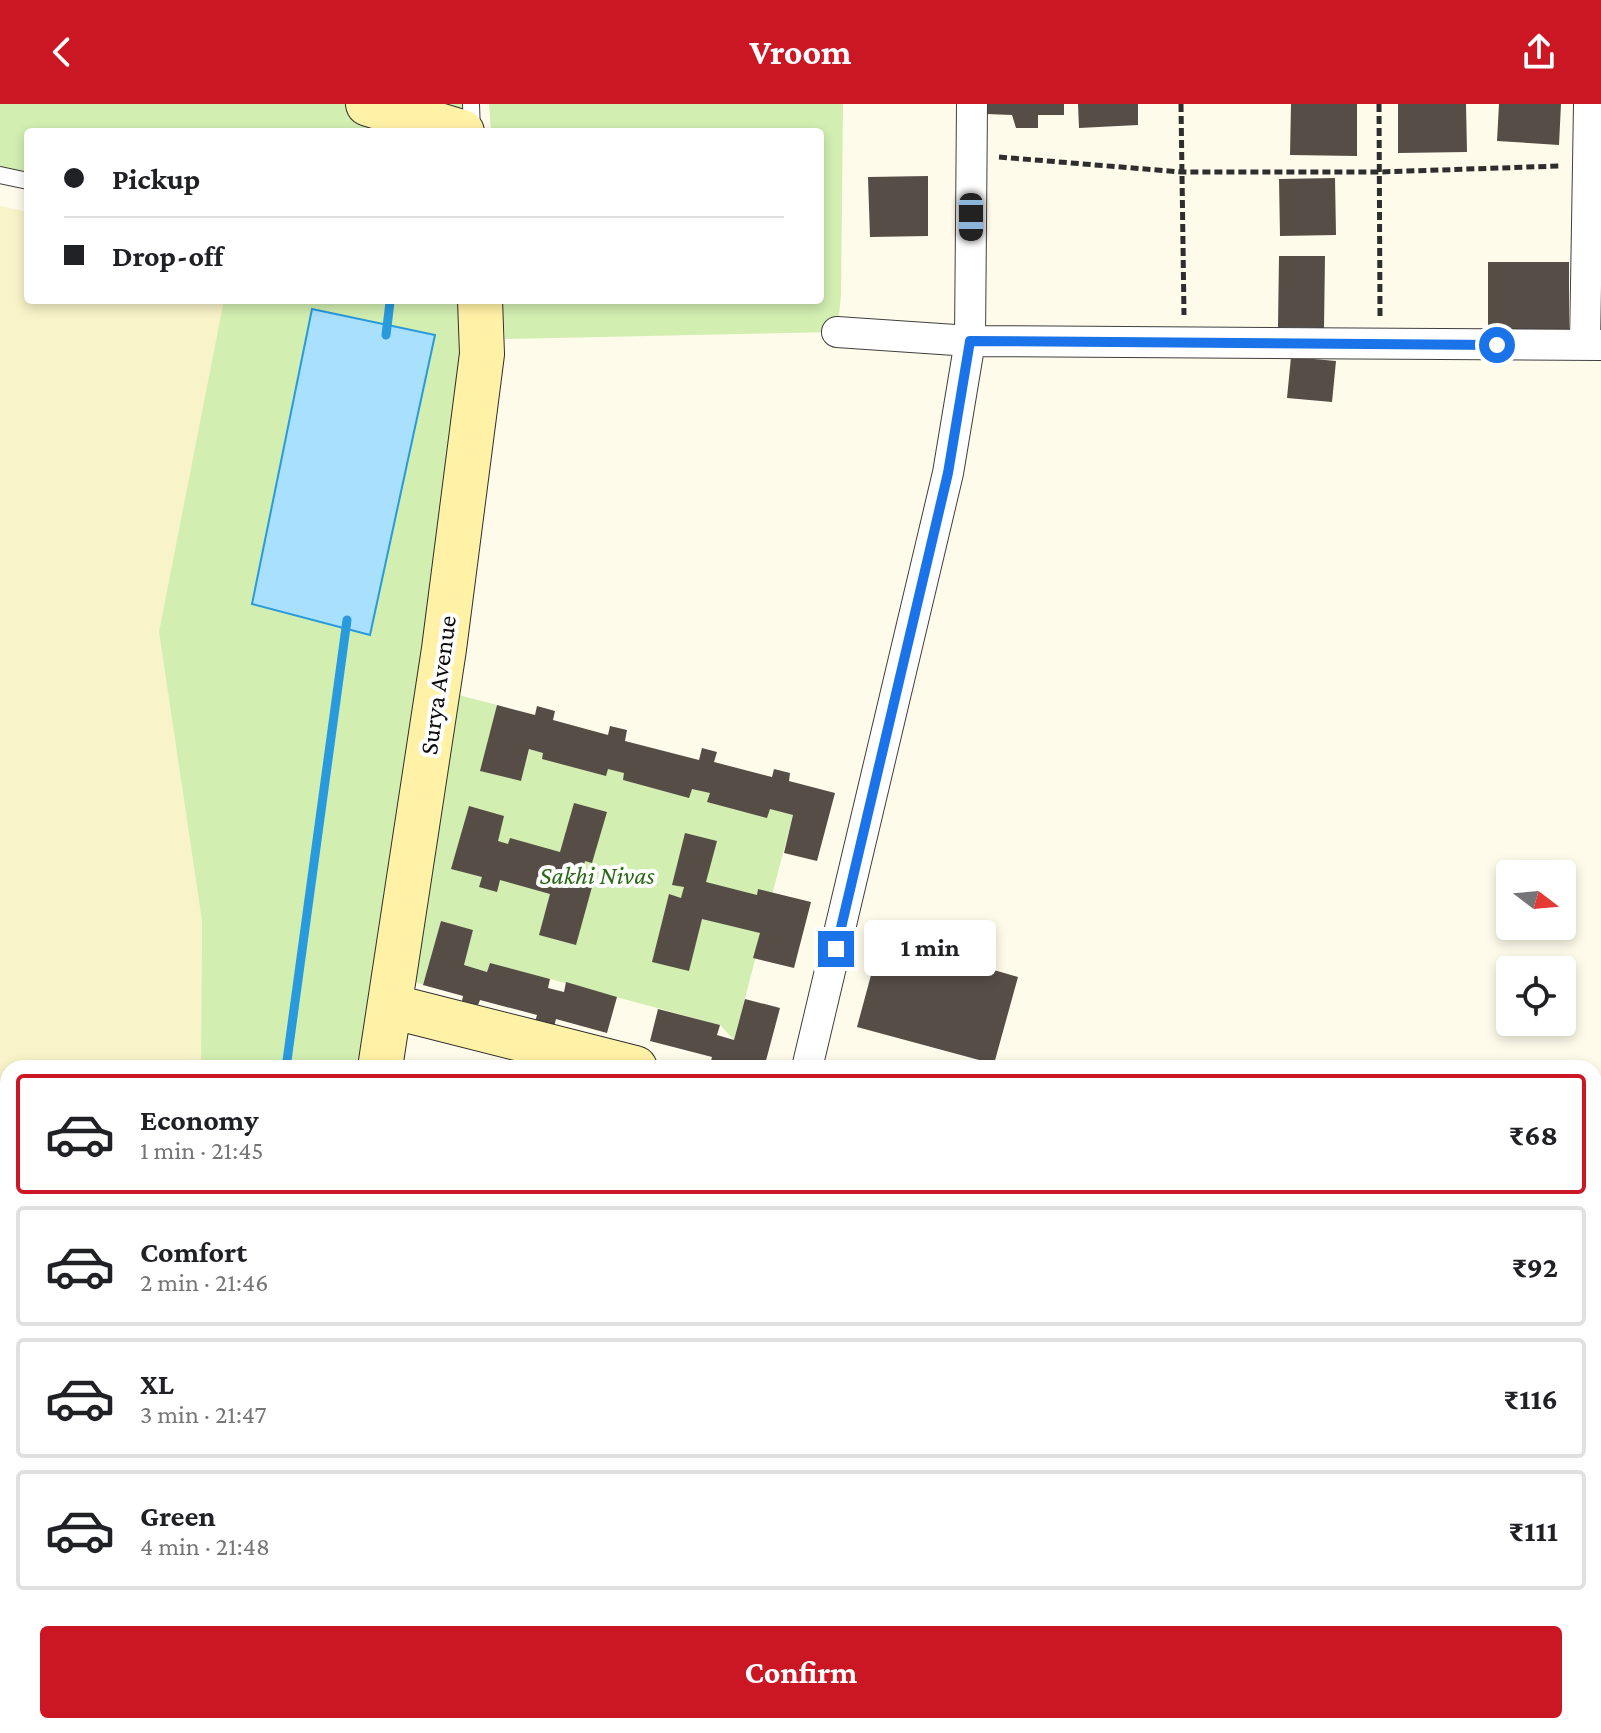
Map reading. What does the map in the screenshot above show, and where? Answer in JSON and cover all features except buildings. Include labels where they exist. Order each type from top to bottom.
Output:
[{"type":"street","points":[[368,104],[449,128]]},
{"type":"street","points":[[809,1060],[945,489],[970,341],[972,104]]},
{"type":"street","points":[[837,332],[970,341],[1593,345],[1589,104]]},
{"type":"street","name":"Surya Avenue","points":[[381,1060],[462,509],[482,354],[480,304]]},
{"type":"street","points":[[390,1006],[603,1060]]},
{"type":"lane","points":[[471,104],[472,128]]},
{"type":"lane","points":[[0,175],[24,180]]},
{"type":"path","points":[[1181,104],[1184,344]]},
{"type":"path","points":[[1379,104],[1380,345]]},
{"type":"path","points":[[971,155],[1181,172],[1379,172],[1588,166]]},
{"type":"shaded area","points":[[0,206],[24,211],[24,304],[226,304],[159,632],[202,921],[201,1060],[0,1060]]},
{"type":"green space","points":[[0,104],[473,104],[474,128],[24,128],[24,180],[0,174]]},
{"type":"green space","points":[[489,104],[843,104],[841,296],[837,332],[505,339],[502,304],[824,304],[824,128],[491,128]]},
{"type":"green space","points":[[223,304],[479,304],[381,1060],[201,1060],[202,921],[159,632]]},
{"type":"green space","name":"Sakhi Nivas","points":[[451,693],[497,705],[481,771],[521,781],[532,740],[793,815],[734,1040],[720,1025],[490,963],[487,972],[464,965],[473,930],[441,921],[423,985],[406,978]]},
{"type":"water","points":[[312,309],[435,335],[370,635],[252,604]]},
{"type":"waterway","points":[[386,335],[390,304]]},
{"type":"waterway","points":[[287,1060],[347,620]]},
{"type":"route","points":[[836,949],[948,473],[970,341],[1497,345]]}]
